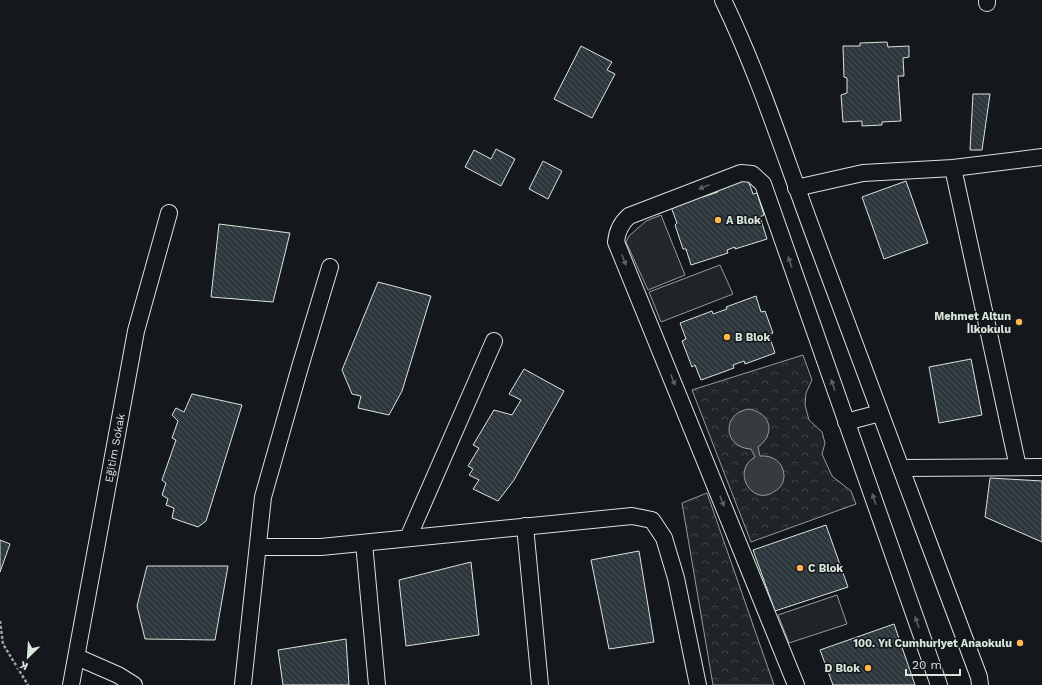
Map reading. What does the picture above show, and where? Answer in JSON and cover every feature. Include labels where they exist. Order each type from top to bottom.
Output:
[{"type":"street","points":[[723,0],[766,98],[796,188],[979,677],[980,685]]},
{"type":"street","points":[[796,188],[863,173],[953,168],[1042,157]]},
{"type":"street","points":[[953,168],[1018,467]]},
{"type":"street","points":[[796,685],[616,242],[616,234],[623,221],[629,216],[741,173],[752,174],[763,184],[939,685]]},
{"type":"street","name":"Eğitim Sokak","points":[[71,685],[136,331],[169,213]]},
{"type":"street","points":[[243,684],[263,497],[330,267]]},
{"type":"street","points":[[408,538],[494,341]]},
{"type":"street","points":[[848,426],[881,418]]},
{"type":"street","points":[[901,468],[1042,467]]},
{"type":"street","points":[[258,547],[321,547],[632,516],[652,520],[664,538],[676,578],[698,685]]},
{"type":"street","points":[[525,526],[540,685]]},
{"type":"street","points":[[364,542],[377,685]]},
{"type":"street","points":[[77,656],[118,675],[134,685]]},
{"type":"path","points":[[0,621],[3,644],[28,685]]},
{"type":"green space","points":[[720,265],[733,294],[661,322],[649,292]]},
{"type":"green space","points":[[803,355],[812,380],[806,393],[805,405],[809,420],[822,432],[825,443],[822,454],[832,476],[851,491],[856,504],[751,542],[692,390]]},
{"type":"green space","points":[[707,493],[774,685],[713,685],[682,503]]},
{"type":"green space","points":[[837,595],[847,624],[789,643],[778,615]]},
{"type":"shaded area","points":[[661,215],[685,275],[648,290],[626,242],[629,236],[646,221]]},
{"type":"shaded area","points":[[749,409],[762,415],[766,419],[768,425],[769,430],[767,436],[764,442],[758,447],[760,456],[773,458],[782,466],[783,470],[783,482],[777,490],[767,495],[759,495],[747,486],[744,471],[748,463],[755,457],[751,449],[742,447],[735,443],[729,430],[730,423],[734,417],[740,412]]},
{"type":"building","points":[[887,42],[888,47],[909,46],[909,57],[903,58],[904,76],[898,76],[901,121],[882,122],[882,125],[862,126],[862,121],[843,122],[841,95],[847,93],[847,78],[844,77],[843,46],[860,46],[860,43]]},
{"type":"building","points":[[581,46],[612,62],[607,70],[615,74],[592,118],[554,99]]},
{"type":"building","points":[[973,94],[990,94],[982,150],[970,150]]},
{"type":"building","points":[[496,149],[515,159],[501,186],[465,167],[474,150],[491,159]]},
{"type":"building","points":[[543,161],[562,171],[548,199],[529,189]]},
{"type":"building","name":"A Blok","points":[[747,177],[753,194],[757,193],[764,215],[760,217],[767,239],[735,249],[735,247],[727,250],[728,253],[691,265],[686,249],[683,249],[675,225],[677,223],[671,207],[701,195],[703,197],[718,192],[716,188]]},
{"type":"building","points":[[906,181],[928,243],[884,259],[862,197]]},
{"type":"building","points":[[219,224],[290,233],[273,302],[211,297]]},
{"type":"building","points":[[378,282],[431,296],[402,391],[389,415],[358,408],[361,396],[352,394],[342,370]]},
{"type":"building","name":"B Blok","points":[[756,296],[761,312],[765,311],[773,333],[769,335],[775,353],[745,364],[744,361],[733,365],[734,368],[701,380],[695,365],[692,367],[682,341],[686,339],[680,323],[712,311],[713,314],[727,309],[726,307]]},
{"type":"building","points":[[971,359],[982,415],[939,423],[929,367]]},
{"type":"building","points":[[524,369],[564,391],[514,480],[498,501],[473,489],[479,480],[469,475],[473,469],[468,466],[479,448],[473,445],[494,410],[512,415],[521,400],[509,394]]},
{"type":"building","points":[[192,394],[242,405],[206,521],[198,527],[172,518],[174,508],[166,505],[168,499],[162,495],[166,483],[162,480],[176,440],[172,438],[178,421],[172,415],[176,408],[184,412]]},
{"type":"building","points":[[990,478],[1042,481],[1042,542],[985,517]]},
{"type":"building","name":"C Blok","points":[[826,525],[848,587],[775,611],[753,550]]},
{"type":"building","points":[[0,540],[10,544],[0,572]]},
{"type":"building","points":[[639,551],[654,642],[609,649],[591,560]]},
{"type":"building","points":[[471,562],[479,635],[406,646],[399,580]]},
{"type":"building","points":[[147,566],[228,566],[215,640],[145,639],[137,606]]},
{"type":"building","name":"D Blok","points":[[894,624],[915,685],[833,685],[820,650]]},
{"type":"building","points":[[346,639],[349,685],[283,685],[278,650]]},
{"type":"place","name":"A Blok","points":[[718,220]]},
{"type":"place","name":"Mehmet Altun İlkokulu","points":[[1019,322]]},
{"type":"place","name":"B Blok","points":[[727,337]]},
{"type":"place","name":"C Blok","points":[[800,568]]},
{"type":"place","name":"100. Yıl Cumhuriyet Anaokulu","points":[[1020,643]]},
{"type":"place","name":"D Blok","points":[[868,668]]}]
